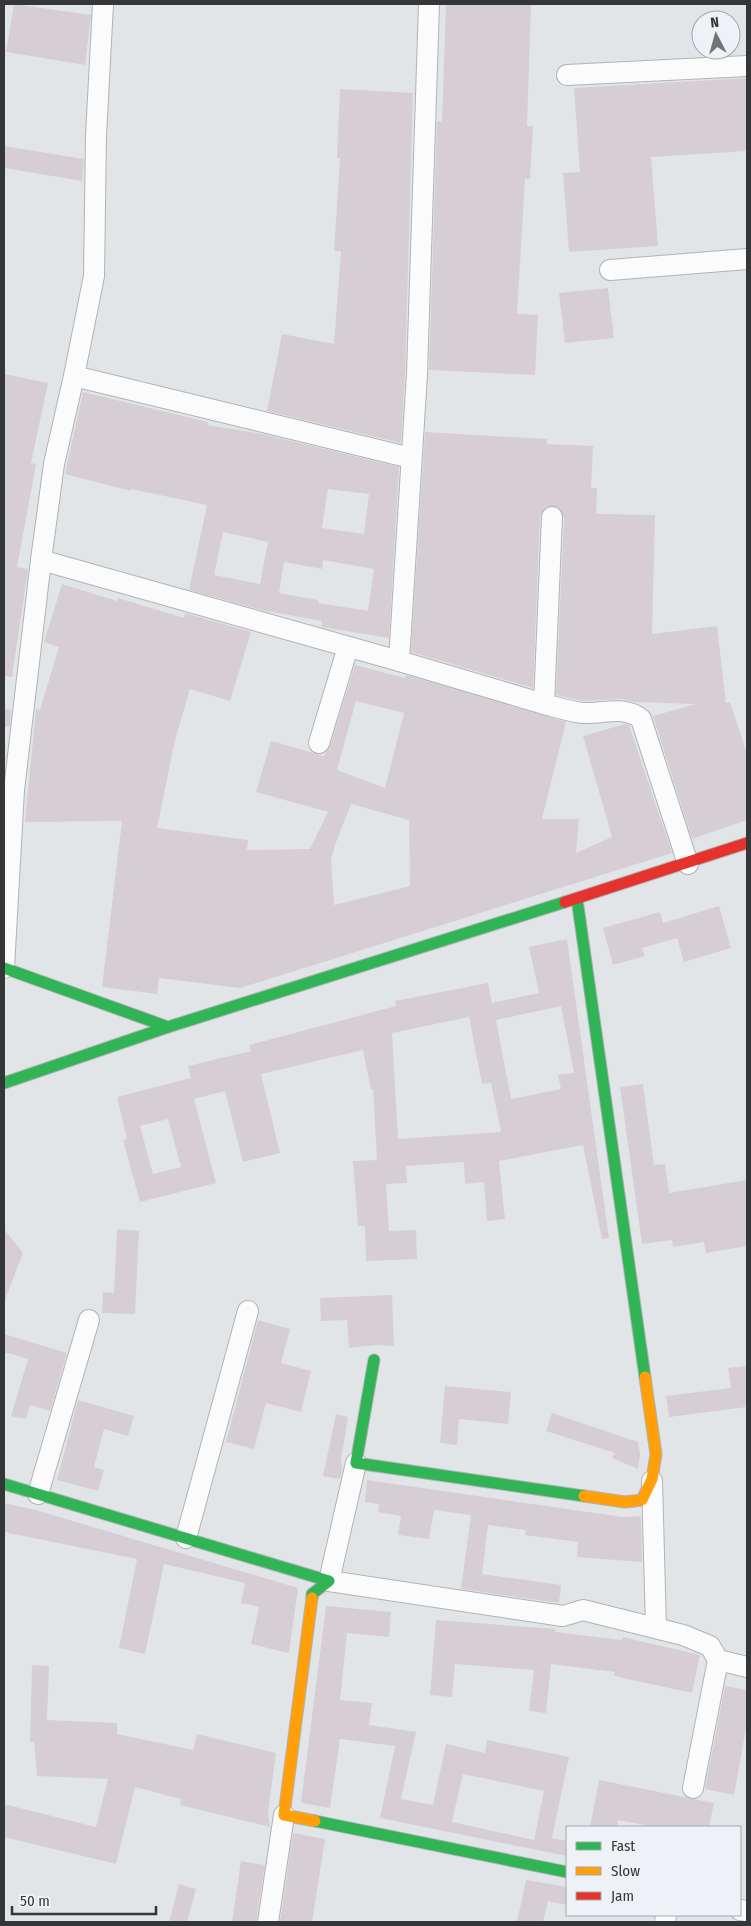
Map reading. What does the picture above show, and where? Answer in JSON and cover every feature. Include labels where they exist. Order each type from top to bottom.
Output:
[{"type":"street","points":[[103,4],[96,136],[94,276],[54,464],[41,560],[14,790],[4,968],[168,1028]]},
{"type":"street","points":[[399,661],[416,374],[429,4]]},
{"type":"street","points":[[567,75],[747,66]]},
{"type":"street","points":[[610,270],[747,259]]},
{"type":"street","points":[[74,376],[411,458]]},
{"type":"street","points":[[544,704],[552,517]]},
{"type":"street","points":[[41,560],[544,704],[582,713],[619,710],[632,712],[641,719],[688,864]]},
{"type":"street","points":[[319,743],[348,647]]},
{"type":"street","points":[[4,1083],[168,1028],[688,864],[747,842]]},
{"type":"street","points":[[577,899],[656,1454],[652,1480],[656,1628]]},
{"type":"street","points":[[186,1538],[248,1311]]},
{"type":"street","points":[[38,1494],[88,1320]]},
{"type":"street","points":[[268,1922],[284,1815],[312,1594],[329,1581],[356,1463],[374,1360]]},
{"type":"street","points":[[356,1463],[625,1502],[642,1500],[652,1480]]},
{"type":"street","points":[[4,1484],[329,1581],[563,1616],[583,1610],[683,1635],[710,1646],[718,1660],[693,1788]]},
{"type":"street","points":[[718,1660],[747,1667]]},
{"type":"street","points":[[284,1815],[566,1872]]},
{"type":"building","points":[[14,4],[91,15],[85,65],[6,52]]},
{"type":"building","points":[[446,4],[531,4],[527,126],[533,126],[530,179],[525,179],[517,314],[538,315],[535,375],[429,370],[437,121],[442,122]]},
{"type":"building","points":[[747,78],[747,151],[651,157],[658,246],[569,252],[563,173],[580,172],[574,88]]},
{"type":"building","points":[[340,89],[413,93],[405,373],[401,443],[267,411],[282,334],[334,344],[341,251],[334,251],[340,158],[337,158]]},
{"type":"building","points":[[4,146],[84,159],[82,181],[4,168]]},
{"type":"building","points":[[608,288],[614,338],[565,343],[559,293]]},
{"type":"building","points":[[4,374],[48,383],[31,463],[36,464],[17,567],[28,569],[12,677],[4,676]]},
{"type":"building","points":[[83,392],[208,422],[207,425],[263,434],[399,467],[389,638],[322,627],[322,621],[261,610],[189,590],[207,505],[131,489],[131,491],[65,474]],"holes":[[[328,489],[369,494],[364,534],[322,528]],[[223,532],[268,542],[260,584],[214,575]],[[323,560],[374,569],[368,611],[318,603],[318,600],[279,593],[284,562],[322,569]]]},
{"type":"building","points":[[425,432],[547,439],[547,444],[593,446],[591,488],[597,488],[596,514],[655,515],[652,634],[717,626],[726,703],[730,702],[747,754],[747,820],[692,839],[653,716],[696,704],[635,702],[621,699],[583,701],[556,695],[564,518],[558,507],[546,507],[540,516],[533,688],[411,652]]},
{"type":"building","points":[[62,584],[117,601],[118,598],[184,618],[185,613],[251,632],[230,701],[190,689],[175,740],[157,828],[248,840],[247,850],[310,849],[328,812],[256,792],[271,741],[324,756],[330,746],[355,665],[405,678],[406,675],[566,722],[542,819],[579,819],[576,853],[612,837],[583,736],[625,724],[629,725],[672,853],[240,988],[159,978],[157,994],[102,987],[122,821],[25,822],[36,709],[40,710],[59,647],[44,642]],"holes":[[[356,701],[404,713],[385,788],[337,770]],[[351,804],[409,820],[410,886],[334,905],[331,859]]]},
{"type":"building","points":[[4,708],[11,710],[10,727],[4,726]]},
{"type":"building","points":[[719,906],[731,948],[684,962],[677,938],[642,948],[645,956],[613,965],[603,928],[660,912],[663,923]]},
{"type":"building","points":[[567,939],[609,1238],[602,1239],[583,1145],[499,1161],[505,1219],[487,1221],[484,1182],[465,1184],[464,1162],[406,1166],[407,1183],[386,1184],[389,1231],[416,1230],[417,1259],[366,1261],[365,1226],[358,1226],[353,1161],[377,1160],[373,1089],[371,1090],[363,1050],[261,1074],[280,1153],[243,1162],[225,1091],[194,1099],[216,1183],[140,1202],[123,1140],[127,1139],[117,1097],[191,1078],[188,1066],[251,1051],[249,1045],[396,1006],[395,1001],[488,983],[492,1003],[539,993],[529,947]],"holes":[[[561,1006],[574,1073],[558,1075],[561,1089],[511,1099],[496,1020]],[[469,1017],[482,1084],[491,1083],[501,1132],[398,1139],[392,1033]],[[168,1119],[181,1167],[153,1174],[140,1126]]]},
{"type":"building","points":[[643,1084],[654,1165],[665,1164],[669,1193],[747,1180],[747,1246],[706,1253],[704,1242],[673,1247],[672,1240],[642,1244],[620,1087]]},
{"type":"building","points":[[4,1229],[23,1253],[5,1300],[4,1299]]},
{"type":"building","points":[[117,1229],[139,1231],[135,1314],[102,1313],[103,1292],[114,1293]]},
{"type":"building","points":[[392,1295],[394,1346],[376,1345],[349,1348],[347,1320],[321,1321],[320,1298]]},
{"type":"building","points":[[258,1320],[290,1329],[281,1363],[311,1371],[301,1412],[266,1403],[254,1449],[226,1442]]},
{"type":"building","points":[[4,1334],[67,1353],[50,1411],[30,1405],[26,1419],[11,1416],[28,1359],[4,1352]]},
{"type":"building","points":[[747,1366],[747,1407],[669,1417],[666,1396],[731,1388],[728,1368]]},
{"type":"building","points":[[445,1386],[511,1392],[508,1424],[459,1419],[457,1445],[440,1443]]},
{"type":"building","points":[[78,1400],[134,1416],[128,1436],[104,1429],[94,1467],[104,1470],[98,1491],[57,1480]]},
{"type":"building","points":[[552,1413],[638,1442],[640,1454],[638,1469],[612,1458],[615,1453],[546,1431]]},
{"type":"building","points":[[336,1414],[348,1417],[340,1479],[323,1476]]},
{"type":"building","points":[[367,1480],[623,1517],[641,1516],[642,1562],[577,1557],[578,1542],[525,1535],[526,1530],[488,1525],[482,1574],[561,1585],[559,1603],[461,1589],[471,1515],[434,1510],[429,1539],[398,1535],[401,1516],[378,1512],[379,1504],[365,1502]]},
{"type":"building","points":[[4,1503],[36,1510],[298,1588],[289,1653],[251,1644],[259,1607],[241,1603],[245,1583],[164,1564],[145,1654],[119,1648],[137,1559],[4,1532]]},
{"type":"building","points":[[326,1606],[391,1612],[389,1637],[347,1633],[340,1700],[372,1703],[369,1725],[416,1732],[401,1799],[433,1805],[446,1744],[485,1753],[487,1740],[569,1757],[552,1838],[566,1841],[566,1856],[380,1818],[395,1746],[340,1739],[330,1808],[301,1803]],"holes":[[[463,1774],[544,1791],[534,1840],[452,1822]]]},
{"type":"building","points":[[436,1620],[555,1629],[555,1632],[622,1640],[623,1637],[700,1655],[692,1693],[614,1676],[615,1672],[551,1664],[546,1713],[529,1711],[534,1670],[455,1664],[452,1697],[430,1695]]},
{"type":"building","points":[[32,1665],[49,1666],[47,1720],[117,1723],[117,1734],[193,1750],[197,1734],[276,1753],[268,1813],[270,1827],[180,1805],[181,1799],[135,1787],[116,1864],[4,1837],[4,1804],[96,1827],[108,1779],[37,1776],[34,1742],[30,1742]]},
{"type":"building","points":[[725,1686],[747,1690],[747,1723],[734,1795],[705,1789]]},
{"type":"building","points":[[599,1780],[714,1803],[709,1826],[651,1826],[618,1820],[617,1826],[590,1826]]},
{"type":"building","points":[[293,1833],[325,1839],[312,1922],[280,1922]]},
{"type":"building","points":[[241,1861],[265,1865],[256,1922],[232,1922]]},
{"type":"building","points":[[526,1880],[566,1887],[566,1905],[548,1901],[543,1922],[517,1922]]},
{"type":"building","points":[[179,1884],[196,1889],[187,1922],[169,1922]]},
{"type":"traffic: fast","points":[[577,899],[645,1377]]},
{"type":"traffic: fast","points":[[4,1083],[168,1027],[565,902]]},
{"type":"traffic: fast","points":[[4,968],[168,1027]]},
{"type":"traffic: fast","points":[[374,1360],[356,1463],[584,1496]]},
{"type":"traffic: fast","points":[[4,1484],[329,1581],[312,1594],[312,1598]]},
{"type":"traffic: fast","points":[[315,1821],[566,1872]]},
{"type":"traffic: slow","points":[[584,1496],[625,1502],[642,1500],[652,1479],[656,1454],[645,1377]]},
{"type":"traffic: slow","points":[[312,1598],[284,1815],[315,1821]]},
{"type":"traffic: jam","points":[[565,902],[747,843]]}]
